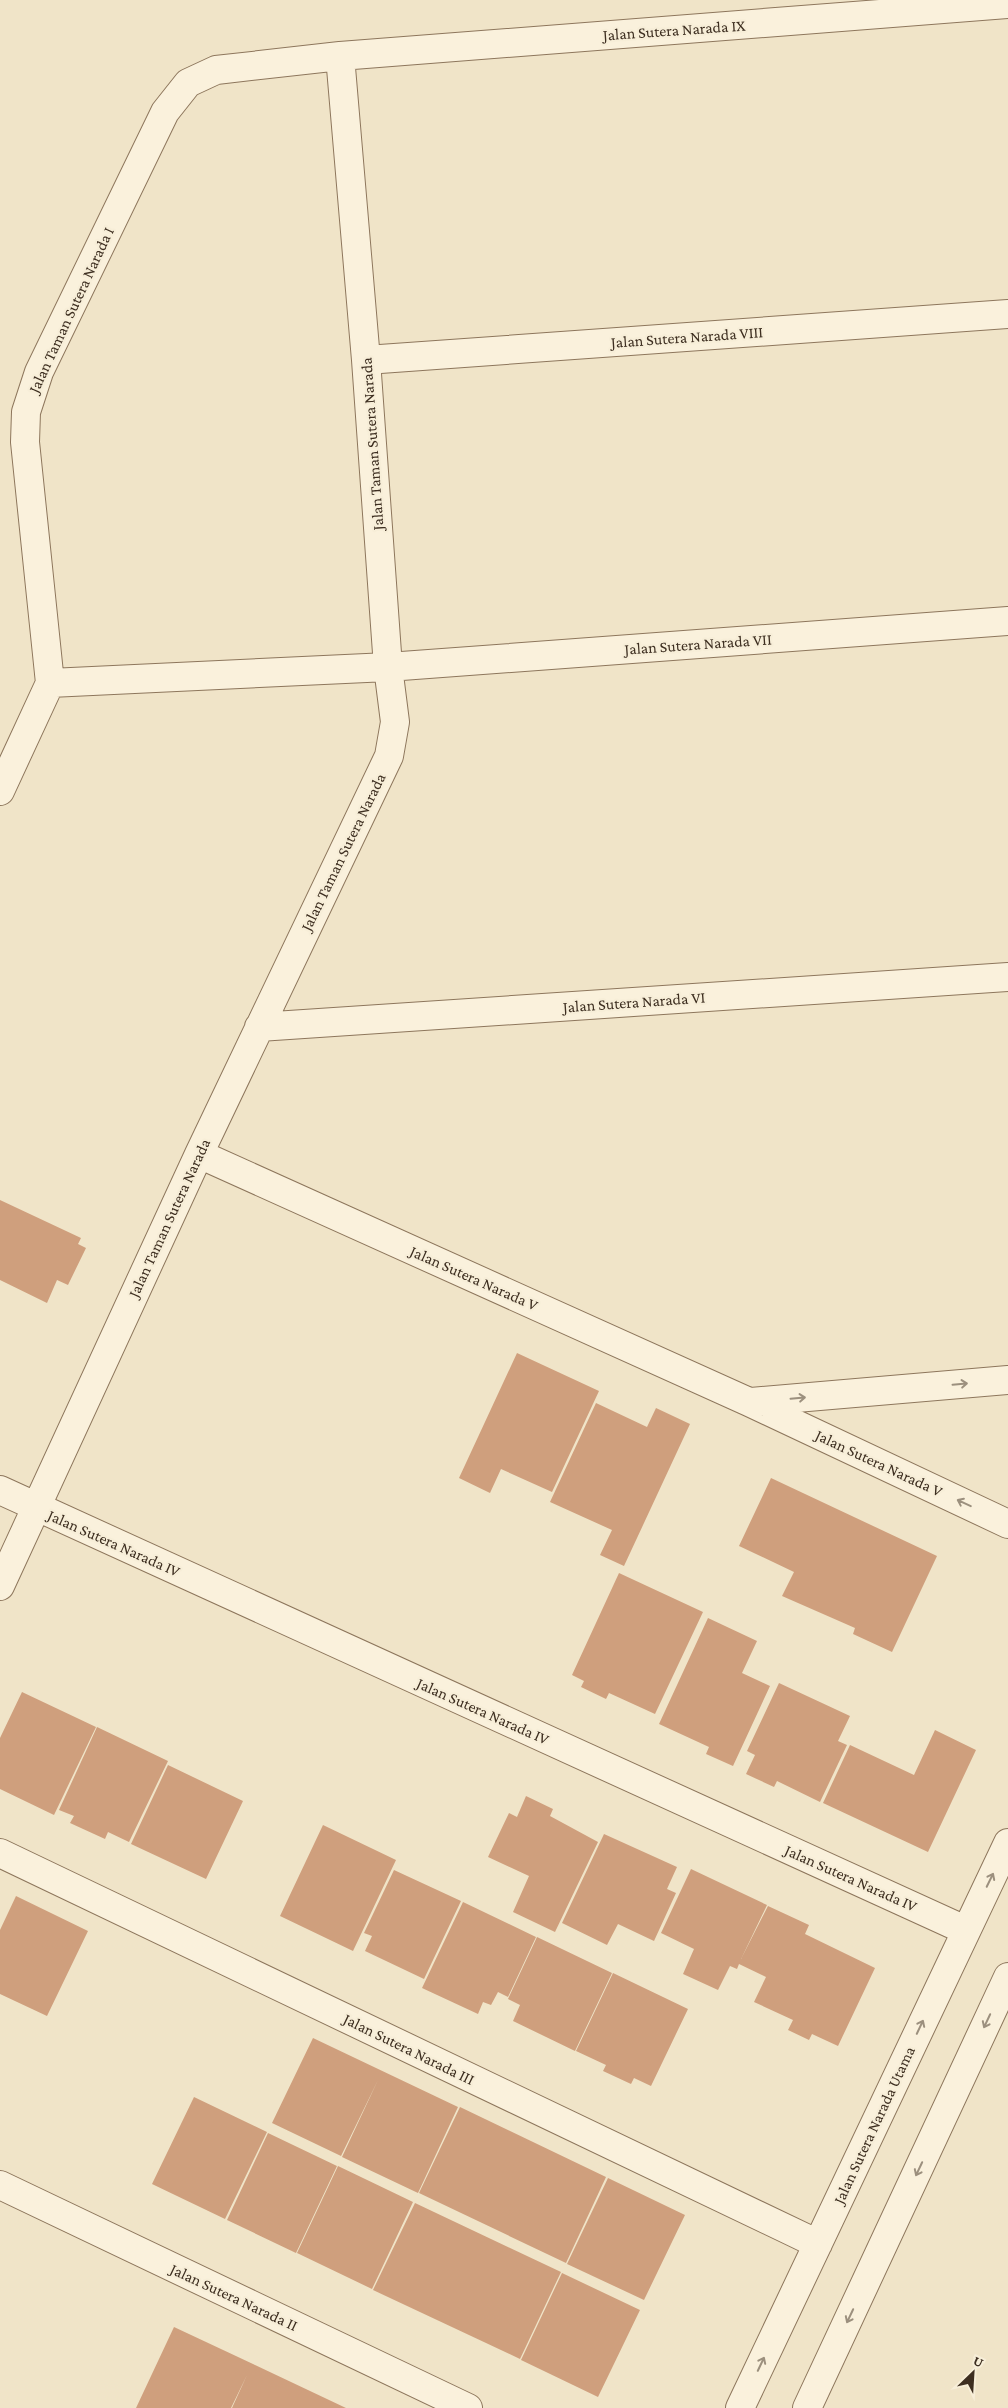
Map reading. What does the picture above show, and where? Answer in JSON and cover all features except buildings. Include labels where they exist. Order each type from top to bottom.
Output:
[{"type":"street","name":"Jalan Sutera Narada IX","points":[[340,56],[1008,4]]},
{"type":"street","name":"Jalan Taman Sutera Narada","points":[[0,1586],[199,1154],[389,756],[395,722],[388,667],[366,360],[340,56]]},
{"type":"street","name":"Jalan Taman Sutera Narada I","points":[[50,684],[25,442],[26,412],[39,372],[165,112],[188,82],[216,70],[340,56]]},
{"type":"street","name":"Jalan Sutera Narada VIII","points":[[366,360],[1008,314]]},
{"type":"street","name":"Jalan Sutera Narada VII","points":[[50,684],[388,667],[1008,621]]},
{"type":"street","points":[[0,791],[50,684]]},
{"type":"street","name":"Jalan Sutera Narada VI","points":[[259,1026],[1008,977]]},
{"type":"street","name":"Jalan Sutera Narada V","points":[[199,1154],[749,1402],[1008,1524]]},
{"type":"street","name":"Jalan Sutera Narada V","points":[[749,1402],[1008,1380]]},
{"type":"street","name":"Jalan Sutera Narada IV","points":[[0,1490],[965,1930]]},
{"type":"street","name":"Jalan Sutera Narada Utama","points":[[740,2408],[965,1930],[1008,1843]]},
{"type":"street","name":"Jalan Sutera Narada III","points":[[0,1853],[818,2244]]},
{"type":"street","points":[[807,2408],[1008,1977]]},
{"type":"street","name":"Jalan Sutera Narada II","points":[[0,2185],[468,2408]]}]
